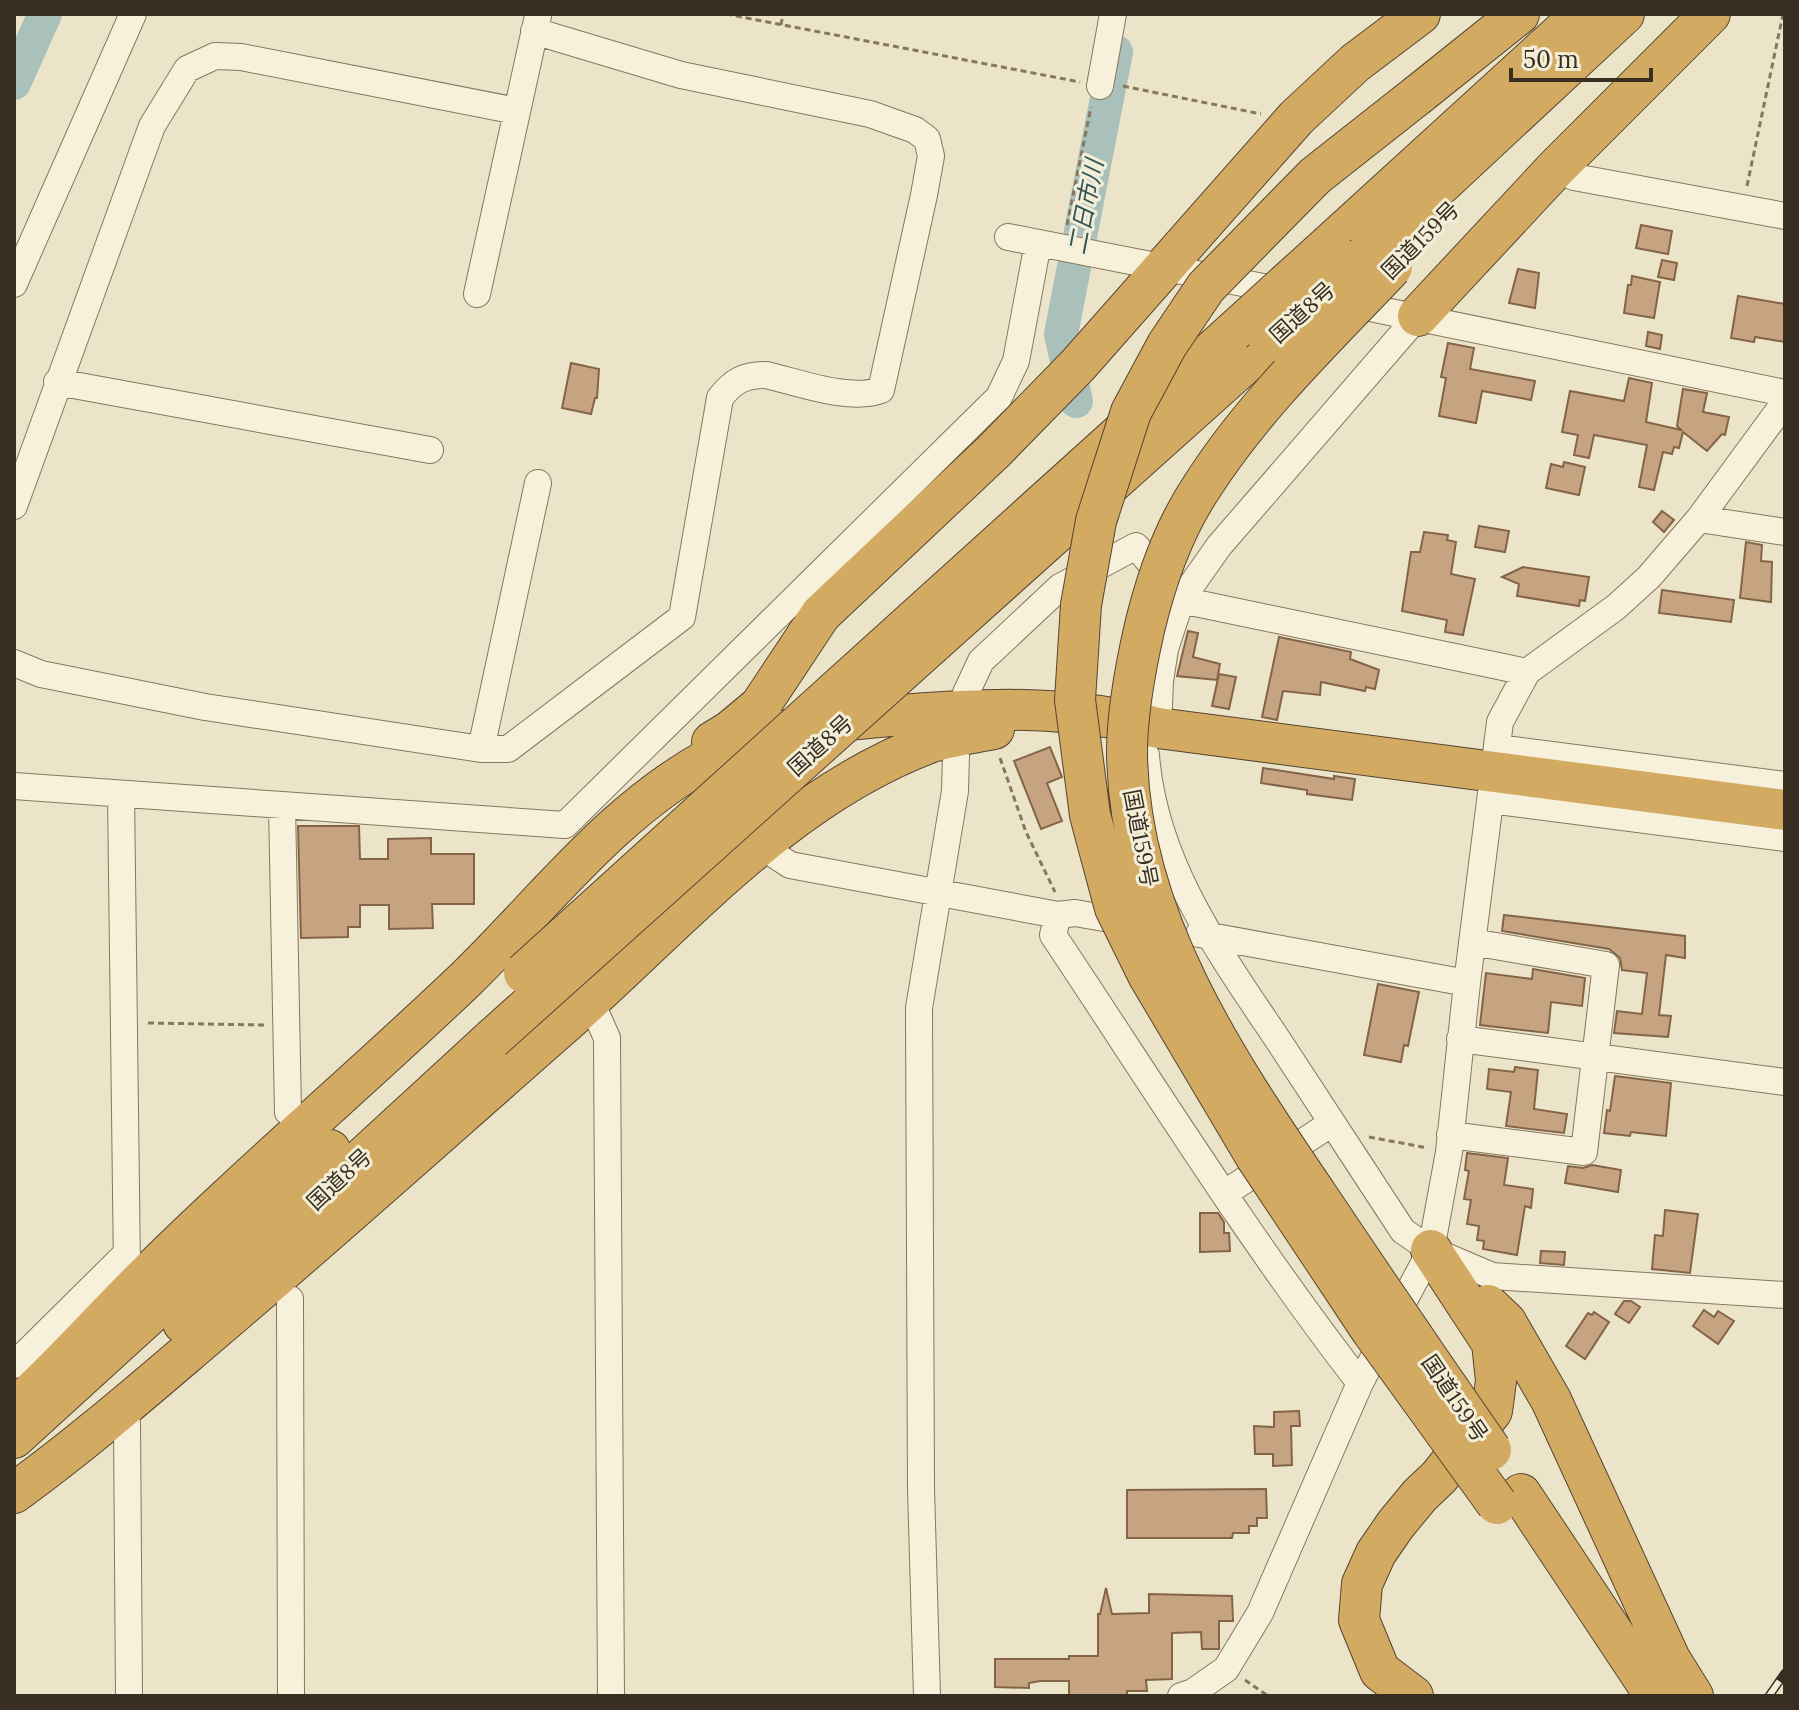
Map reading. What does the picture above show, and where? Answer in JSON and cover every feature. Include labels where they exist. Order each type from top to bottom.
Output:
[{"type":"highway","points":[[14,1409],[64,1363],[133,1268],[468,977],[624,818],[661,776],[730,731],[760,706],[821,614],[994,451],[1069,374],[1296,118],[1355,63],[1420,14]]},
{"type":"highway","points":[[1419,94],[1498,14]]},
{"type":"highway","name":"国道159号","points":[[1519,14],[1315,176],[1206,287],[1167,345],[1131,412],[1096,521],[1081,605],[1075,700],[1090,815],[1115,908],[1148,975],[1256,1157],[1371,1330],[1509,1499],[1655,1696]]},
{"type":"highway","name":"国道8号","points":[[14,1438],[484,1027],[1251,337],[1362,255],[1582,14]]},
{"type":"highway","name":"国道159号","points":[[1622,1696],[1509,1499],[1224,1052],[1174,959],[1151,893],[1132,810],[1127,751],[1133,679],[1154,590],[1171,544],[1201,486],[1233,442],[1290,376],[1362,255],[1623,39],[1624,14]]},
{"type":"highway","points":[[1418,316],[1556,168],[1710,14]]},
{"type":"highway","points":[[624,818],[713,756],[763,736],[837,721],[976,709],[1039,709],[1116,717],[1151,738]]},
{"type":"highway","points":[[14,1493],[72,1452],[111,1417],[284,1281],[760,845],[865,773],[934,742],[995,728],[1045,725],[1494,774],[1785,810]]},
{"type":"highway","name":"国道8号","points":[[14,1474],[112,1388],[484,1027]]},
{"type":"highway","points":[[1413,1696],[1380,1671],[1359,1620],[1362,1584],[1376,1553],[1396,1524],[1492,1411],[1496,1381],[1492,1343],[1431,1250]]},
{"type":"highway","points":[[1431,1250],[1506,1322],[1551,1400],[1670,1659],[1693,1696]]},
{"type":"street","points":[[14,284],[133,14]]},
{"type":"street","points":[[1107,86],[1113,14]]},
{"type":"street","points":[[14,663],[41,674],[205,707],[481,749],[508,749],[682,617],[720,398],[732,382],[751,375],[766,375],[852,394],[868,395],[881,390],[931,156],[927,139],[915,130],[870,114],[681,75],[536,22],[477,294]]},
{"type":"street","points":[[14,506],[152,126],[187,69],[215,56],[241,57],[517,111]]},
{"type":"street","points":[[1556,168],[1574,177],[1785,216]]},
{"type":"street","points":[[1008,237],[1091,252],[1164,270],[1418,316],[1785,393]]},
{"type":"street","points":[[14,786],[565,825],[999,397],[1016,361],[1050,245]]},
{"type":"street","points":[[1418,316],[1219,546],[1181,600],[1165,649],[1151,738],[1152,803],[1175,868],[1208,935],[1403,1231],[1431,1250],[1492,1276],[1785,1295]]},
{"type":"street","points":[[57,382],[430,450]]},
{"type":"street","points":[[1181,1696],[1193,1692],[1226,1669],[1260,1613],[1360,1383],[1431,1250],[1450,1144],[1460,1039],[1500,722],[1527,672],[1616,607],[1649,577],[1699,519],[1785,402]]},
{"type":"street","points":[[481,749],[538,483]]},
{"type":"street","points":[[1699,519],[1785,532]]},
{"type":"street","points":[[966,693],[981,661],[1060,587],[1136,546],[1181,600],[1527,672]]},
{"type":"street","points":[[927,1696],[921,1489],[919,1008],[955,791],[956,755]]},
{"type":"street","points":[[1494,774],[1785,785]]},
{"type":"street","points":[[1494,774],[1785,838]]},
{"type":"street","points":[[14,1365],[133,1268],[124,1023],[121,794]]},
{"type":"street","points":[[282,805],[288,1055],[276,1062],[277,1122],[298,1124]]},
{"type":"street","points":[[760,845],[790,865],[1058,915],[1075,913],[1208,935],[1467,983]]},
{"type":"street","points":[[1058,915],[1053,935],[1314,1324],[1360,1383]]},
{"type":"street","points":[[1450,1144],[1584,1152],[1606,965],[1472,942]]},
{"type":"street","points":[[590,1000],[607,1038],[611,1696]]},
{"type":"street","points":[[1460,1039],[1785,1082]]},
{"type":"street","points":[[1225,1193],[1335,1127]]},
{"type":"street","points":[[290,1361],[300,1355],[302,1273],[284,1281],[290,1361],[291,1696]]},
{"type":"street","points":[[111,1417],[127,1423],[129,1696]]},
{"type":"path","points":[[726,14],[1107,86],[1127,86],[1271,116],[1296,118]]},
{"type":"path","points":[[781,25],[783,14]]},
{"type":"path","points":[[1743,208],[1783,14]]},
{"type":"path","points":[[1050,245],[1094,94],[1107,86]]},
{"type":"path","points":[[996,746],[1026,832],[1057,897],[1058,915]]},
{"type":"path","points":[[124,1023],[287,1025]]},
{"type":"path","points":[[1335,1127],[1450,1144]]},
{"type":"path","points":[[1226,1669],[1268,1696]]},
{"type":"building","points":[[1641,225],[1672,231],[1668,254],[1636,248]]},
{"type":"building","points":[[1662,260],[1677,263],[1674,280],[1658,277]]},
{"type":"building","points":[[1518,269],[1539,273],[1535,308],[1509,303]]},
{"type":"building","points":[[1632,276],[1660,282],[1654,318],[1624,313]]},
{"type":"building","points":[[1738,296],[1785,304],[1785,342],[1755,337],[1754,342],[1731,338]]},
{"type":"building","points":[[1648,332],[1662,335],[1660,349],[1646,346]]},
{"type":"building","points":[[1448,343],[1474,348],[1470,369],[1535,381],[1531,400],[1482,391],[1476,423],[1439,416],[1446,378],[1441,377]]},
{"type":"building","points":[[571,363],[599,369],[597,398],[591,414],[562,408]]},
{"type":"building","points":[[1629,378],[1652,383],[1646,422],[1681,430],[1677,426],[1683,389],[1707,393],[1703,412],[1729,417],[1725,435],[1722,434],[1707,451],[1683,432],[1679,448],[1674,447],[1672,454],[1663,452],[1654,490],[1639,487],[1647,445],[1594,435],[1589,458],[1574,455],[1578,435],[1562,432],[1570,391],[1624,401]]},
{"type":"building","points":[[1564,462],[1585,467],[1579,495],[1546,488],[1551,464],[1563,467]]},
{"type":"building","points":[[1662,511],[1674,520],[1664,532],[1653,522]]},
{"type":"building","points":[[1479,526],[1509,531],[1505,552],[1475,547]]},
{"type":"building","points":[[1424,532],[1448,535],[1447,540],[1456,542],[1451,574],[1475,579],[1463,635],[1445,632],[1447,620],[1402,611],[1411,552],[1420,552]]},
{"type":"building","points":[[1746,542],[1762,545],[1761,561],[1772,562],[1771,602],[1740,598]]},
{"type":"building","points":[[1523,567],[1589,577],[1585,601],[1580,600],[1579,606],[1517,596],[1519,584],[1502,577]]},
{"type":"building","points":[[1662,590],[1734,600],[1731,622],[1659,613]]},
{"type":"building","points":[[1188,631],[1198,633],[1193,657],[1220,664],[1217,680],[1177,676]]},
{"type":"building","points":[[1279,637],[1351,652],[1350,659],[1379,670],[1375,689],[1366,687],[1365,691],[1321,682],[1320,695],[1283,691],[1277,720],[1262,717]]},
{"type":"building","points":[[1219,674],[1236,677],[1229,709],[1212,706]]},
{"type":"building","points":[[1050,747],[1062,777],[1047,783],[1062,821],[1041,829],[1014,761]]},
{"type":"building","points":[[1263,768],[1334,779],[1334,776],[1355,779],[1352,800],[1261,783]]},
{"type":"building","points":[[298,826],[359,826],[360,859],[388,859],[388,839],[431,838],[431,854],[474,854],[474,904],[432,904],[433,928],[389,929],[389,905],[360,905],[360,927],[348,927],[348,937],[301,938]]},
{"type":"building","points":[[1504,915],[1685,936],[1685,958],[1666,955],[1659,1015],[1671,1016],[1668,1037],[1614,1033],[1617,1011],[1642,1014],[1647,973],[1622,970],[1620,958],[1609,949],[1502,931]]},
{"type":"building","points":[[1533,969],[1585,978],[1582,1006],[1551,1002],[1548,1033],[1480,1025],[1486,973],[1532,979]]},
{"type":"building","points":[[1378,984],[1419,992],[1408,1046],[1404,1045],[1401,1062],[1364,1055]]},
{"type":"building","points":[[1515,1067],[1538,1070],[1534,1109],[1567,1114],[1564,1133],[1506,1126],[1511,1092],[1487,1089],[1489,1069],[1514,1072]]},
{"type":"building","points":[[1615,1076],[1671,1083],[1666,1136],[1604,1133]]},
{"type":"building","points":[[1467,1153],[1508,1158],[1504,1185],[1533,1189],[1531,1208],[1525,1206],[1517,1255],[1483,1249],[1484,1241],[1477,1240],[1479,1226],[1467,1224],[1471,1200],[1464,1199],[1469,1171],[1465,1170]]},
{"type":"building","points":[[1592,1165],[1621,1170],[1618,1192],[1565,1183],[1568,1166],[1583,1168]]},
{"type":"building","points":[[1665,1210],[1698,1214],[1690,1273],[1652,1269],[1655,1235],[1663,1236]]},
{"type":"building","points":[[1200,1213],[1218,1213],[1224,1222],[1224,1233],[1229,1233],[1230,1251],[1200,1252]]},
{"type":"building","points":[[1541,1251],[1565,1252],[1564,1265],[1540,1263]]},
{"type":"building","points":[[1624,1301],[1631,1301],[1640,1307],[1629,1323],[1615,1314]]},
{"type":"building","points":[[1704,1310],[1714,1317],[1718,1311],[1734,1321],[1718,1344],[1693,1326]]},
{"type":"building","points":[[1594,1312],[1609,1322],[1585,1359],[1566,1346],[1588,1313],[1592,1315]]},
{"type":"building","points":[[1299,1411],[1300,1426],[1291,1426],[1292,1465],[1273,1466],[1273,1454],[1255,1454],[1254,1426],[1274,1427],[1274,1412]]},
{"type":"building","points":[[1266,1489],[1267,1518],[1257,1518],[1257,1526],[1249,1526],[1249,1533],[1233,1533],[1232,1538],[1127,1538],[1127,1490]]},
{"type":"building","points":[[1106,1588],[1112,1614],[1149,1613],[1149,1594],[1232,1596],[1233,1621],[1219,1621],[1219,1649],[1202,1649],[1201,1632],[1172,1633],[1172,1679],[1146,1680],[1147,1691],[1127,1691],[1127,1696],[1069,1696],[1069,1681],[1040,1681],[1029,1683],[1029,1688],[995,1687],[995,1659],[1098,1656],[1098,1614]]},
{"type":"waterway","points":[[14,83],[45,14]]},
{"type":"waterway","name":"二日市川","points":[[1076,401],[1061,334],[1116,52]]},
{"type":"railway","points":[[1769,1696],[1785,1673]]}]
